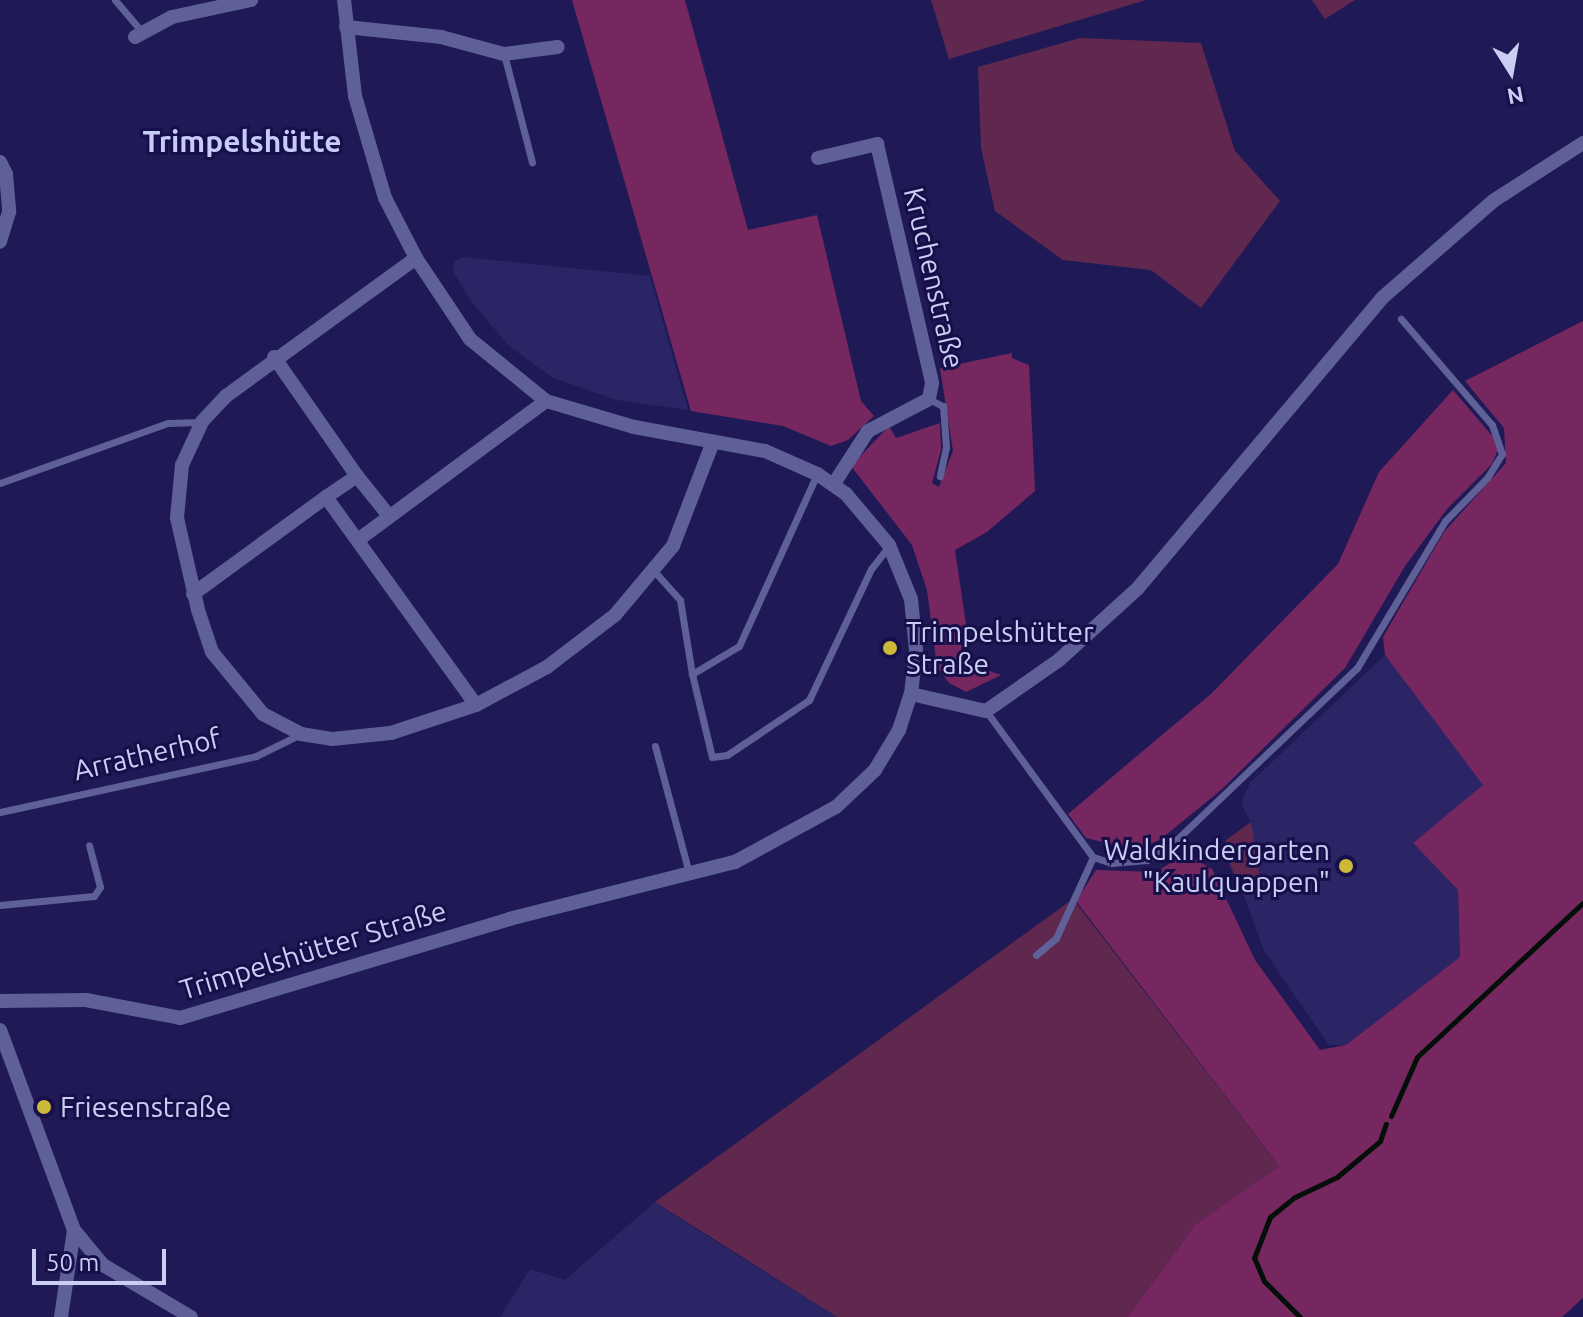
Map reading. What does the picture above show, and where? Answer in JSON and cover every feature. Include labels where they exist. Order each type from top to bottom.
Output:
[{"type":"street","points":[[139,35],[172,17],[251,0]]},
{"type":"street","points":[[344,0],[355,96],[385,198],[416,258],[470,339],[546,401],[588,416],[765,451],[817,474],[833,485],[889,545],[911,599],[915,627],[911,694],[986,711],[1059,660],[1138,588],[1382,298],[1493,201],[1583,143]]},
{"type":"street","points":[[346,27],[441,37],[504,54],[558,47]]},
{"type":"street","name":"Kruchenstraße","points":[[818,158],[877,144],[932,383],[929,399],[868,431],[833,485]]},
{"type":"street","points":[[0,162],[6,174],[9,212],[0,242]]},
{"type":"street","name":"Arratherhof","points":[[416,258],[274,357],[202,422],[182,465],[176,492],[178,530],[193,594],[212,652],[228,678],[263,714],[301,734],[332,739],[391,733],[476,705],[579,644],[615,615],[673,546],[713,442]]},
{"type":"street","points":[[274,357],[357,476],[389,516]]},
{"type":"street","points":[[358,540],[546,401]]},
{"type":"street","points":[[193,594],[357,476]]},
{"type":"street","points":[[326,497],[476,705]]},
{"type":"street","name":"Trimpelshütter Straße","points":[[0,1001],[86,1000],[180,1018],[509,919],[689,873],[773,845],[836,807],[875,770],[899,730],[911,694]]},
{"type":"street","points":[[0,1030],[74,1230],[103,1265],[191,1317]]},
{"type":"street","points":[[61,1317],[74,1230]]},
{"type":"lane","points":[[115,0],[139,35]]},
{"type":"lane","points":[[504,54],[532,162]]},
{"type":"lane","points":[[986,711],[1093,857],[1112,863],[1147,860],[1172,844],[1357,668],[1445,521],[1487,478],[1502,454],[1492,425],[1401,319]]},
{"type":"lane","points":[[929,399],[943,406],[946,447],[940,476]]},
{"type":"lane","points":[[0,483],[168,423],[202,422]]},
{"type":"lane","points":[[692,674],[739,646],[817,474]]},
{"type":"lane","points":[[654,571],[680,600],[692,674],[712,757],[727,755],[809,700],[871,569],[889,545]]},
{"type":"lane","name":"Arratherhof","points":[[0,812],[256,756],[301,734]]},
{"type":"lane","points":[[655,746],[689,873]]},
{"type":"lane","points":[[0,905],[94,896],[100,887],[89,845]]},
{"type":"lane","points":[[1036,955],[1056,938],[1093,857]]},
{"type":"shaded area","points":[[572,0],[685,0],[748,230],[817,215],[861,401],[874,416],[848,440],[831,446],[783,426],[691,411]]},
{"type":"shaded area","points":[[931,0],[1146,0],[949,59]]},
{"type":"shaded area","points":[[1312,0],[1355,0],[1325,19]]},
{"type":"shaded area","points":[[1080,38],[1201,43],[1235,151],[1280,201],[1201,308],[1151,270],[1063,260],[995,211],[981,148],[978,67]]},
{"type":"shaded area","points":[[462,257],[650,276],[688,410],[617,400],[553,378],[509,346],[474,305],[453,272],[454,262]]},
{"type":"shaded area","points":[[1583,321],[1583,1298],[1562,1317],[1127,1317],[1196,1224],[1279,1166],[1076,901],[1096,870],[1156,872],[1177,859],[1193,858],[1212,869],[1255,960],[1320,1050],[1346,1045],[1460,957],[1458,890],[1413,843],[1483,785],[1385,655],[1383,637],[1444,532],[1506,463],[1504,428],[1465,381]]},
{"type":"shaded area","points":[[1012,353],[1012,358],[1029,365],[1035,491],[987,532],[955,550],[972,665],[1001,675],[966,692],[949,683],[937,667],[927,590],[912,545],[851,466],[889,426],[896,438],[940,423],[941,450],[932,483],[939,487],[953,451],[940,368]]},
{"type":"shaded area","points":[[1453,390],[1494,438],[1498,450],[1492,464],[1447,509],[1405,566],[1345,668],[1221,790],[1161,839],[1137,850],[1086,838],[1068,814],[1212,693],[1338,564],[1379,472]]},
{"type":"shaded area","name":"Waldkindergarten \"Kaulquappen\"","points":[[1385,655],[1484,785],[1413,843],[1458,890],[1460,957],[1346,1045],[1329,1045],[1264,951],[1244,896],[1261,892],[1251,823],[1241,803],[1250,783]]},
{"type":"shaded area","points":[[1251,822],[1262,892],[1244,896],[1224,852],[1226,840]]},
{"type":"shaded area","points":[[1073,899],[1279,1166],[1196,1224],[1127,1317],[837,1317],[655,1202]]},
{"type":"shaded area","points":[[655,1202],[837,1317],[500,1317],[530,1269],[565,1280]]},
{"type":"waterway","points":[[1391,1116],[1417,1057],[1583,903]]},
{"type":"waterway","points":[[1300,1317],[1264,1281],[1254,1258],[1270,1217],[1295,1197],[1337,1177],[1380,1141],[1386,1124]]},
{"type":"place","name":"Trimpelshütter Straße","points":[[890,648]]},
{"type":"place","name":"Waldkindergarten \"Kaulquappen\"","points":[[1346,866]]},
{"type":"place","name":"Friesenstraße","points":[[44,1107]]},
{"type":"district","name":"Trimpelshütte","points":[[242,141]]}]
